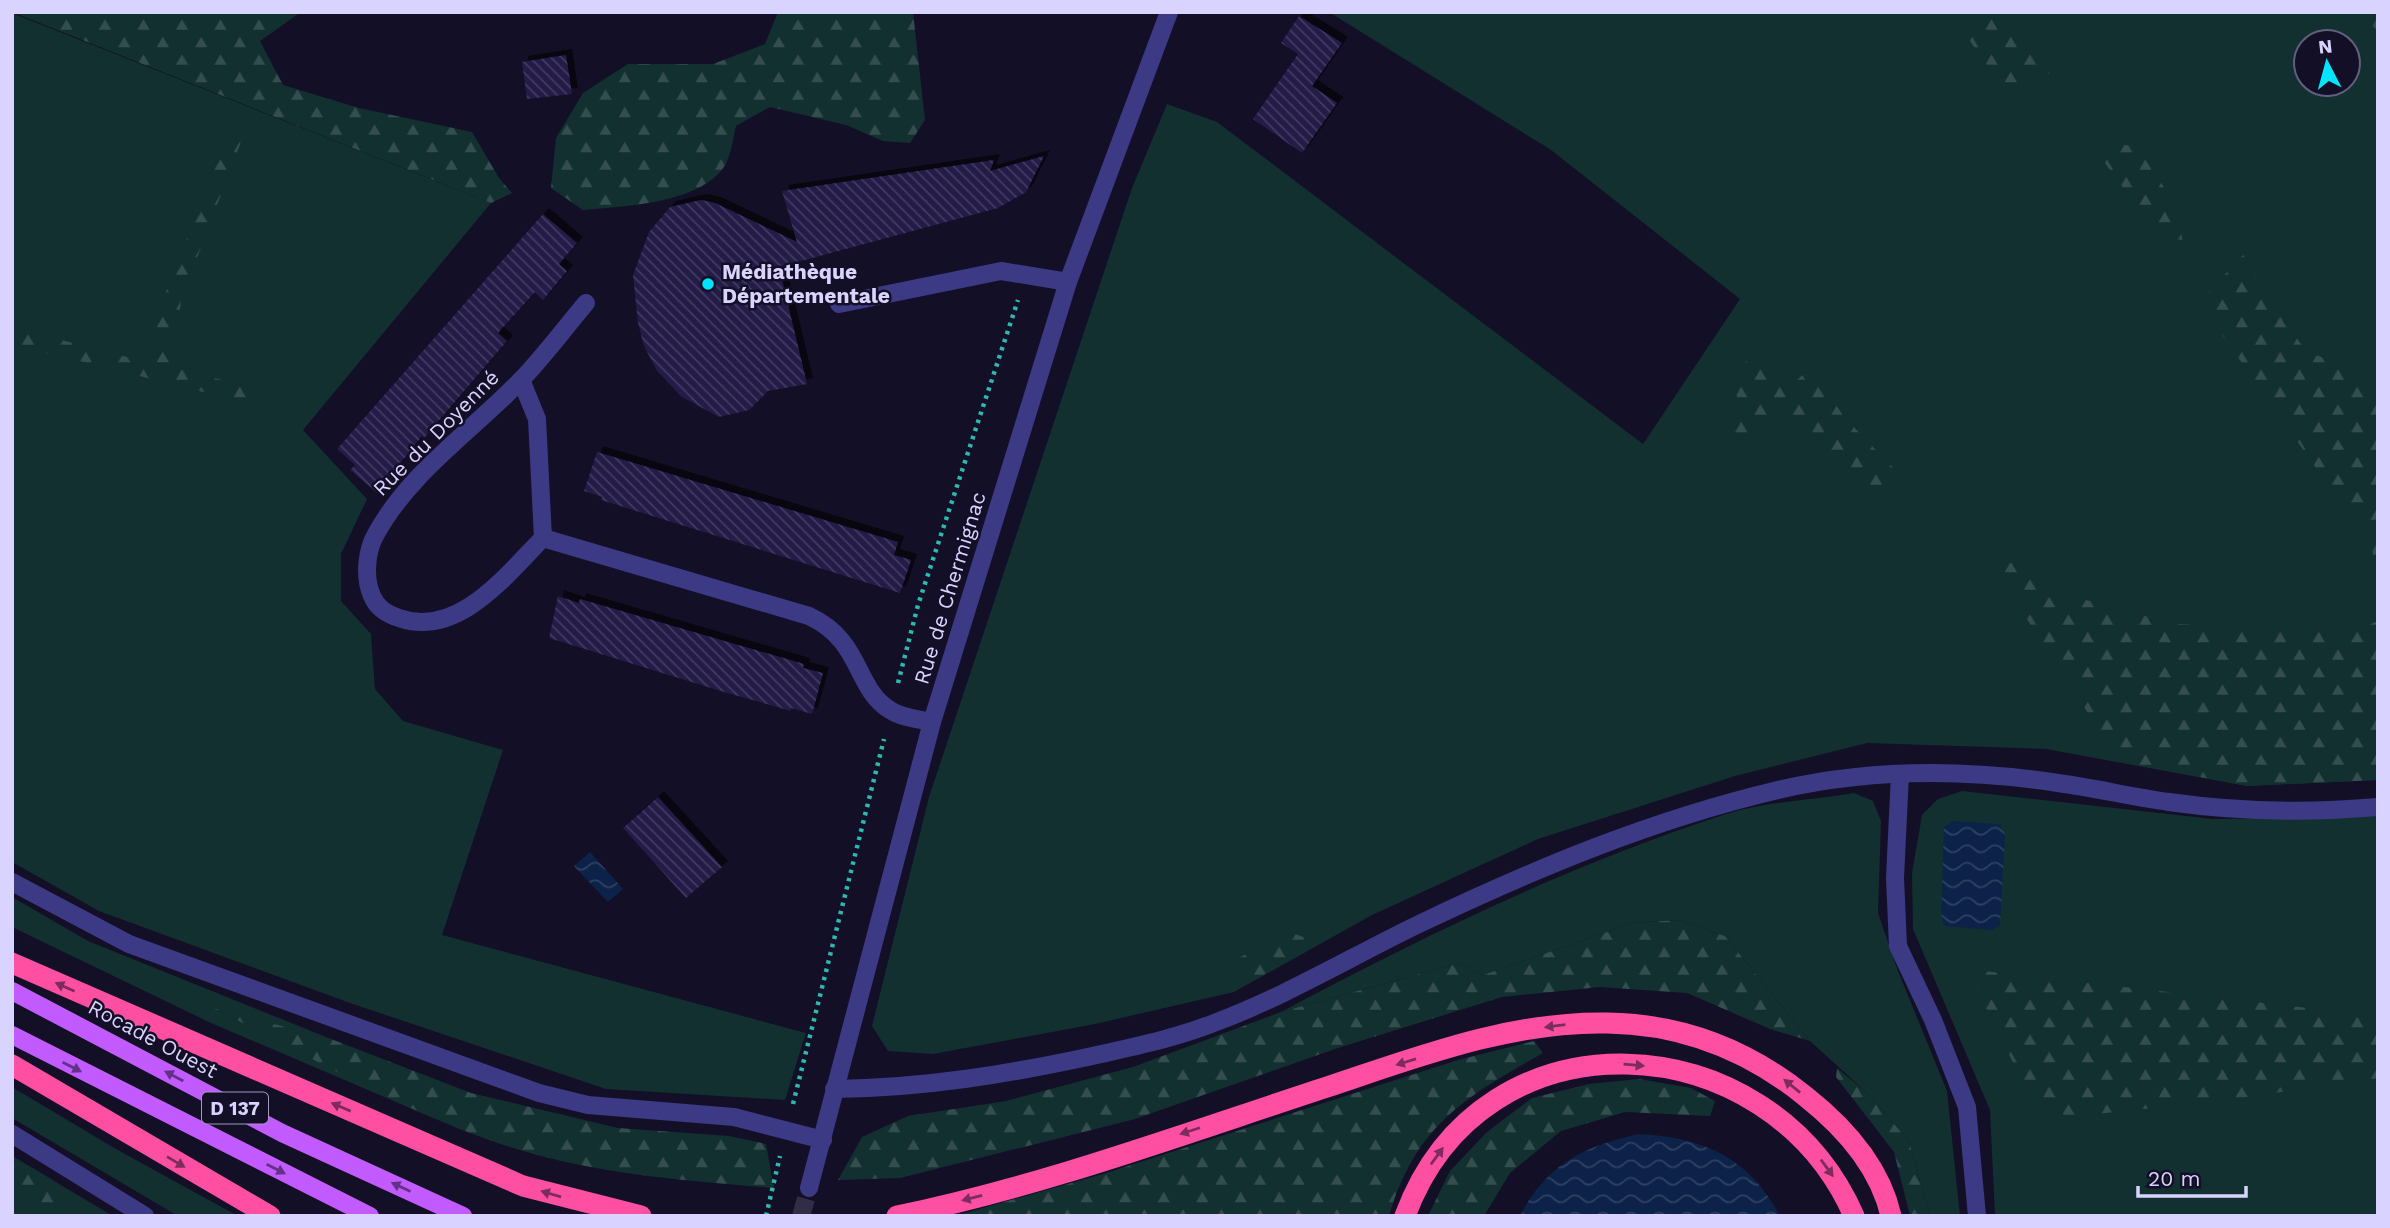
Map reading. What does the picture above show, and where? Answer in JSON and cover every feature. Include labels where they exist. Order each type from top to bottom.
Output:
[{"type":"highway","points":[[12,964],[523,1186],[642,1216]]},
{"type":"highway","points":[[897,1216],[1009,1188],[1472,1042],[1561,1024],[1607,1023],[1653,1026],[1704,1038],[1778,1074],[1828,1115],[1848,1137],[1870,1166],[1891,1216]]},
{"type":"highway","points":[[1405,1216],[1415,1191],[1436,1155],[1490,1102],[1522,1083],[1562,1069],[1610,1063],[1673,1068],[1723,1085],[1771,1111],[1813,1149],[1843,1189],[1854,1216]]},
{"type":"highway","points":[[12,1065],[271,1216]]},
{"type":"main road","name":"Rocade Ouest","points":[[12,991],[282,1133],[463,1216]]},
{"type":"main road","name":"D 137","points":[[12,1035],[370,1216]]},
{"type":"street","name":"Rue de Chermignac","points":[[809,1188],[932,722],[1068,282],[1169,12]]},
{"type":"street","points":[[839,304],[1001,271],[1068,282]]},
{"type":"street","name":"Rue du Doyenné","points":[[521,380],[537,419],[543,538],[485,596],[470,607],[424,622],[406,621],[388,615],[375,604],[368,587],[367,563],[373,538],[390,511],[416,480],[521,380],[586,303]]},
{"type":"street","points":[[543,538],[809,616],[829,625],[842,639],[871,689],[887,708],[900,715],[932,722]]},
{"type":"street","points":[[834,1088],[885,1088],[976,1079],[1149,1043],[1212,1024],[1282,994],[1426,921],[1608,840],[1701,809],[1781,789],[1836,779],[1964,773],[2055,782],[2170,802],[2250,810],[2312,812],[2378,807]]},
{"type":"street","points":[[1900,774],[1895,878],[1898,946],[1933,1020],[1967,1107],[1977,1216]]},
{"type":"street","points":[[12,882],[129,944],[539,1093],[588,1105],[734,1117],[823,1140]]},
{"type":"street","points":[[12,1134],[145,1216]]},
{"type":"green space","points":[[12,12],[301,12],[260,41],[283,85],[359,108],[472,132],[499,178],[512,193],[491,203]]},
{"type":"green space","points":[[778,12],[913,12],[925,120],[910,143],[883,141],[846,125],[770,107],[736,126],[726,163],[712,179],[679,196],[639,204],[583,210],[551,188],[556,138],[583,93],[628,64],[713,64],[765,44]]},
{"type":"green space","points":[[1329,12],[2378,12],[2378,780],[2247,786],[2046,749],[1867,743],[1735,776],[1538,839],[1372,915],[1234,992],[1095,1024],[933,1054],[888,1051],[872,1026],[929,797],[1132,188],[1167,104],[1217,122],[1643,444],[1740,299],[1551,150]]},
{"type":"green space","points":[[1949,12],[2011,12],[2018,29],[2050,73],[2017,89],[2003,87]]},
{"type":"green space","points":[[2357,12],[2378,12],[2378,31]]},
{"type":"green space","points":[[12,13],[491,203],[303,430],[367,499],[341,554],[341,601],[371,634],[375,689],[403,721],[503,750],[442,935],[806,1033],[785,1100],[606,1089],[350,1003],[99,911],[12,862]]},
{"type":"green space","points":[[234,119],[247,126],[181,300],[175,353],[182,370],[255,388],[254,398],[239,401],[12,344],[12,327],[138,360],[150,356],[158,312]]},
{"type":"green space","points":[[2116,143],[2137,147],[2174,202],[2185,251],[2172,255],[2102,159]]},
{"type":"green space","points":[[2243,255],[2306,352],[2366,371],[2378,393],[2378,576],[2371,546],[2199,302]]},
{"type":"green space","points":[[1748,360],[1792,384],[1811,368],[1844,417],[1903,478],[1885,506],[1783,417],[1750,441],[1714,436],[1740,403],[1728,377]]},
{"type":"green space","points":[[2027,562],[2071,596],[2175,624],[2357,630],[2378,621],[2378,780],[2247,786],[2120,762],[1991,564]]},
{"type":"green space","points":[[1962,791],[2213,819],[2378,816],[2378,1216],[1995,1216],[1990,1110],[1913,929],[1912,873],[1922,815],[1938,799]]},
{"type":"green space","points":[[1854,793],[1873,801],[1881,821],[1878,913],[1898,971],[1947,1091],[1960,1216],[1930,1216],[1909,1141],[1866,1092],[1810,1041],[1725,936],[1678,920],[1633,923],[1483,975],[1459,963],[1281,1012],[1443,929],[1609,856],[1738,811]]},
{"type":"green space","points":[[12,897],[88,941],[331,1039],[217,1010],[438,1120],[211,1023],[12,927]]},
{"type":"green space","points":[[1678,920],[1725,936],[1810,1041],[1770,1029],[1687,993],[1600,987],[1502,997],[1338,1048],[1135,1119],[900,1178],[838,1180],[862,1137],[908,1116],[1006,1101],[1133,1067],[1281,1012],[1459,963],[1483,975],[1633,923]]},
{"type":"green space","points":[[1289,932],[1321,943],[1247,984],[1229,963]]},
{"type":"green space","points":[[1967,969],[2378,1016],[2378,1078],[2212,1102],[2067,1117],[2027,1091]]},
{"type":"green space","points":[[213,1008],[331,1039],[471,1093],[618,1128],[729,1136],[766,1144],[774,1188],[655,1177],[596,1168],[537,1155],[495,1142],[412,1109]]},
{"type":"green space","points":[[1534,1041],[1543,1053],[1467,1100],[1429,1136],[1413,1158],[1389,1216],[955,1216],[1103,1174],[1458,1060]]},
{"type":"green space","points":[[1837,1068],[1866,1092],[1909,1141],[1930,1216],[1910,1216],[1894,1152],[1836,1077]]},
{"type":"green space","points":[[1639,1079],[1691,1088],[1715,1101],[1710,1116],[1625,1112],[1561,1131],[1510,1173],[1484,1216],[1428,1216],[1450,1171],[1487,1132],[1532,1098],[1589,1084]]},
{"type":"green space","points":[[12,1087],[116,1149],[238,1216],[178,1216],[12,1118]]},
{"type":"green space","points":[[12,1156],[113,1216],[12,1216]]},
{"type":"green space","points":[[12,1156],[53,1180],[55,1208],[36,1210],[12,1195]]},
{"type":"water","points":[[1953,821],[2000,824],[2005,835],[2000,925],[1992,930],[1944,926],[1941,914],[1944,827]]},
{"type":"water","points":[[590,852],[623,889],[608,902],[574,866]]},
{"type":"water","points":[[1639,1134],[1684,1140],[1722,1154],[1754,1179],[1780,1216],[1520,1216],[1542,1183],[1569,1160],[1601,1145]]},
{"type":"building","points":[[1299,16],[1342,43],[1312,86],[1337,103],[1302,153],[1253,119],[1298,54],[1281,43]]},
{"type":"building","points":[[566,55],[572,94],[527,99],[522,62]]},
{"type":"building","name":"Médiathèque Départementale","points":[[1044,156],[1026,192],[998,208],[779,267],[807,384],[768,391],[749,410],[719,417],[682,397],[657,371],[644,346],[638,323],[633,275],[649,232],[670,207],[701,200],[715,203],[797,242],[782,191],[994,160],[990,171]]},
{"type":"building","points":[[543,214],[577,243],[559,264],[567,271],[543,300],[535,292],[498,333],[507,341],[424,438],[422,436],[377,493],[350,470],[355,465],[337,449]]},
{"type":"building","points":[[597,452],[898,542],[894,555],[911,560],[900,593],[601,500],[602,497],[584,491]]},
{"type":"building","points":[[558,596],[579,603],[580,599],[804,664],[803,668],[823,673],[812,714],[791,708],[791,711],[724,692],[549,638]]},
{"type":"building","points":[[658,797],[722,867],[686,898],[623,828]]},
{"type":"tunnel","points":[[801,1216],[809,1188]]},
{"type":"place","name":"Médiathèque Départementale","points":[[708,284]]}]
